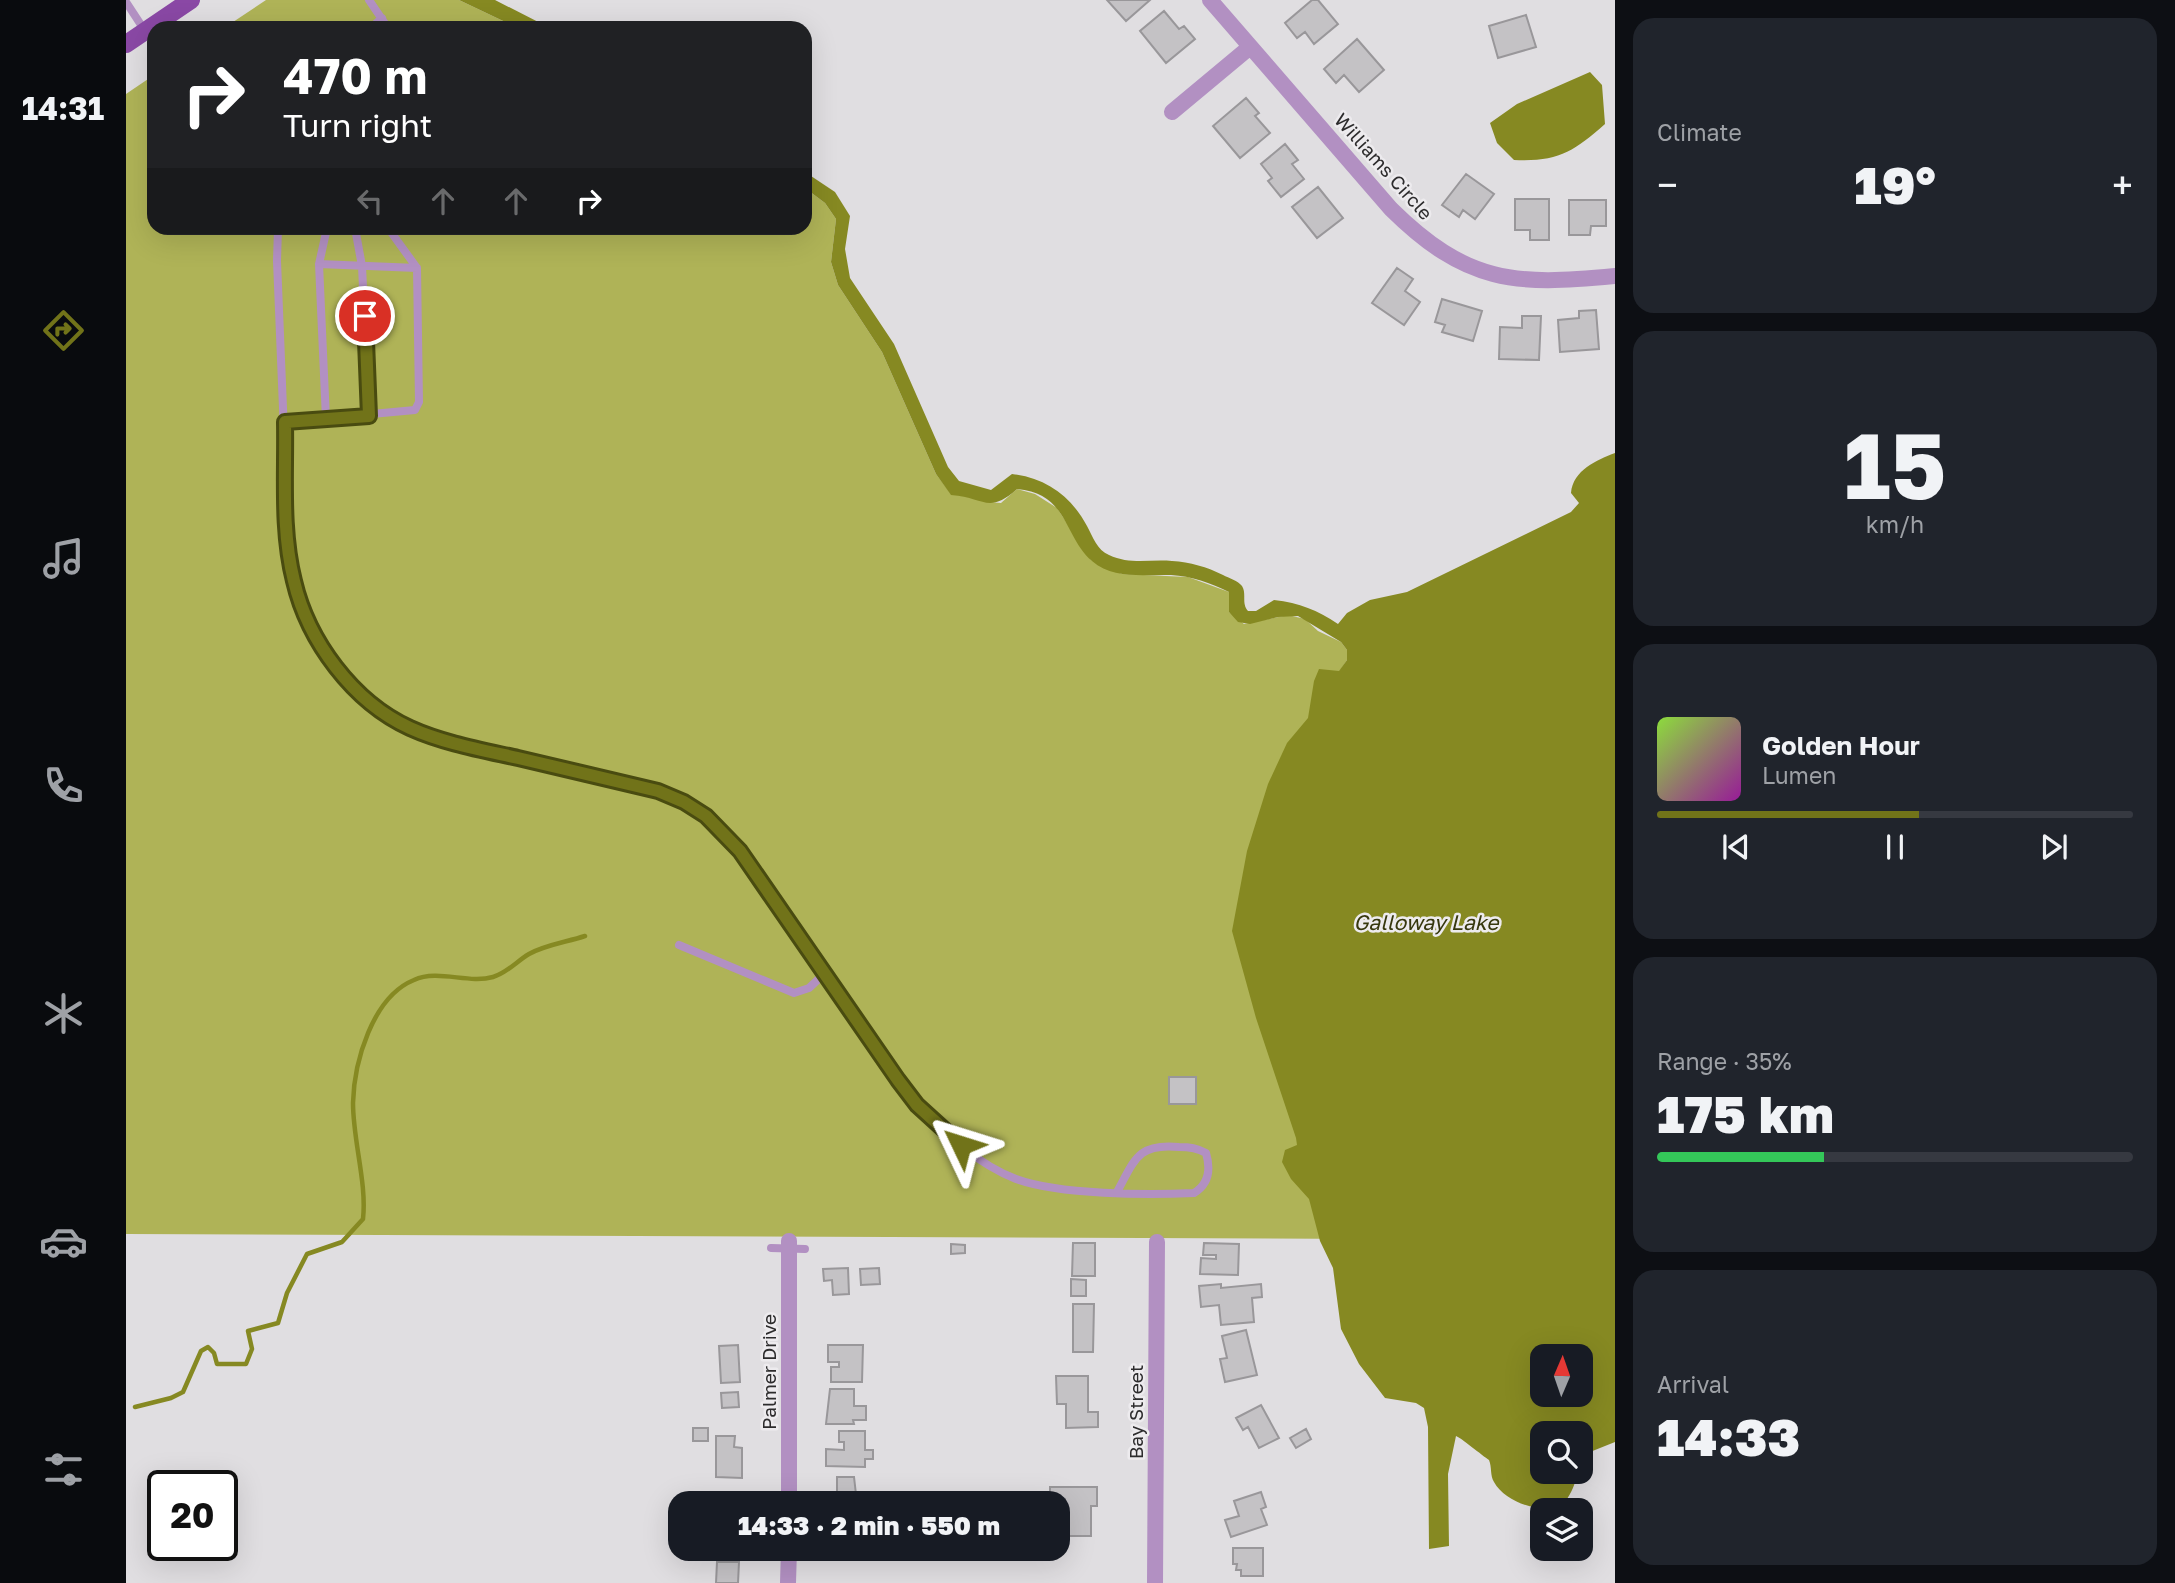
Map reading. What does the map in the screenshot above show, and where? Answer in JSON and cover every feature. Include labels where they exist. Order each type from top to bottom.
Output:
[{"type":"main road","points":[[160,21],[191,0]]},
{"type":"main road","points":[[126,44],[145,31]]},
{"type":"street","name":"Williams Circle","points":[[1210,0],[1391,209],[1423,240],[1472,269],[1520,279],[1562,281],[1615,276]]},
{"type":"street","points":[[1172,112],[1250,47]]},
{"type":"street","name":"Bay Street","points":[[1155,1583],[1157,1242]]},
{"type":"street","name":"Palmer Drive","points":[[789,1491],[794,1246]]},
{"type":"street","points":[[788,1583],[789,1561]]},
{"type":"lane","points":[[369,0],[384,21]]},
{"type":"lane","points":[[126,2],[145,31]]},
{"type":"lane","points":[[379,21],[382,18]]},
{"type":"lane","points":[[278,235],[276,261],[285,422],[286,525],[294,583],[314,635],[327,656],[361,694],[410,728],[472,747],[658,791],[684,802],[706,816],[740,851],[917,1105],[945,1133],[977,1158],[1017,1179],[1037,1184],[1117,1192],[1194,1193],[1204,1187],[1208,1178],[1206,1153],[1198,1148],[1163,1145],[1146,1149],[1134,1159],[1117,1192]]},
{"type":"lane","points":[[325,235],[319,264],[326,419]]},
{"type":"lane","points":[[356,235],[362,266],[369,416]]},
{"type":"lane","points":[[285,422],[415,410],[419,402],[417,268],[393,235]]},
{"type":"lane","points":[[319,264],[417,268]]},
{"type":"lane","points":[[679,945],[794,993],[809,988],[824,974]]},
{"type":"lane","points":[[771,1248],[794,1246]]},
{"type":"green space","points":[[266,0],[459,0],[503,21],[234,21]]},
{"type":"green space","points":[[147,80],[147,235],[812,235],[812,193],[825,203],[836,219],[831,262],[838,285],[882,352],[936,474],[951,494],[1001,503],[1017,489],[1035,494],[1057,508],[1091,560],[1122,574],[1188,577],[1229,592],[1229,612],[1244,624],[1288,615],[1305,619],[1318,631],[1341,642],[1347,650],[1347,660],[1339,672],[1615,1240],[126,1234],[126,94]]},
{"type":"water","points":[[459,0],[495,0],[536,21],[503,21]]},
{"type":"water","points":[[1590,72],[1602,85],[1605,124],[1583,142],[1554,157],[1529,160],[1514,160],[1497,143],[1490,123],[1517,104]]},
{"type":"water","name":"Galloway Lake","points":[[812,177],[835,192],[850,216],[845,249],[850,278],[894,344],[948,467],[959,481],[991,490],[1012,474],[1046,484],[1065,497],[1081,515],[1096,543],[1105,553],[1125,560],[1179,562],[1211,570],[1242,586],[1248,611],[1256,611],[1274,600],[1283,601],[1308,608],[1338,624],[1347,613],[1370,600],[1407,592],[1571,512],[1579,503],[1571,493],[1576,478],[1594,463],[1615,453],[1615,1442],[1593,1451],[1593,1421],[1530,1421],[1530,1484],[1574,1484],[1568,1498],[1530,1498],[1530,1506],[1514,1500],[1499,1489],[1493,1480],[1489,1460],[1456,1436],[1448,1474],[1449,1546],[1429,1549],[1428,1427],[1424,1408],[1416,1403],[1385,1398],[1359,1364],[1341,1329],[1333,1268],[1320,1241],[1309,1199],[1291,1179],[1282,1162],[1285,1150],[1297,1145],[1296,1138],[1256,1018],[1232,931],[1247,851],[1268,784],[1287,743],[1308,718],[1314,681],[1319,669],[1339,671],[1347,660],[1347,650],[1341,642],[1298,616],[1278,617],[1250,624],[1238,622],[1229,612],[1229,592],[1208,583],[1171,575],[1120,574],[1101,567],[1083,551],[1056,507],[1034,492],[1017,489],[992,503],[951,495],[936,474],[882,352],[838,285],[831,262],[836,219],[825,203],[812,193]]},
{"type":"building","points":[[1107,0],[1150,0],[1126,21]]},
{"type":"building","points":[[1312,0],[1318,0],[1338,24],[1314,44],[1305,32],[1297,38],[1285,23]]},
{"type":"building","points":[[1164,11],[1179,29],[1184,26],[1195,39],[1166,63],[1140,31]]},
{"type":"building","points":[[1526,15],[1536,47],[1498,58],[1489,26]]},
{"type":"building","points":[[1357,39],[1384,70],[1359,92],[1344,75],[1336,83],[1324,69]]},
{"type":"building","points":[[1246,98],[1259,113],[1255,116],[1270,133],[1240,158],[1213,126]]},
{"type":"building","points":[[1285,144],[1298,160],[1292,164],[1304,179],[1281,197],[1268,181],[1272,178],[1261,164]]},
{"type":"building","points":[[1466,174],[1494,194],[1475,219],[1463,210],[1459,217],[1442,205]]},
{"type":"building","points":[[1318,187],[1343,218],[1317,238],[1292,207]]},
{"type":"building","points":[[1515,199],[1549,199],[1549,240],[1530,240],[1530,230],[1515,230]]},
{"type":"building","points":[[1569,200],[1606,200],[1606,226],[1591,226],[1590,235],[1569,235]]},
{"type":"building","points":[[1397,268],[1413,279],[1405,291],[1420,302],[1404,325],[1372,303]]},
{"type":"building","points":[[1442,299],[1482,311],[1473,341],[1442,332],[1445,325],[1435,322]]},
{"type":"building","points":[[1596,310],[1599,349],[1560,352],[1558,320],[1579,318],[1579,311]]},
{"type":"building","points":[[1522,316],[1541,316],[1539,360],[1499,359],[1500,327],[1522,328]]},
{"type":"building","points":[[1169,1077],[1196,1077],[1196,1104],[1169,1104]]},
{"type":"building","points":[[1073,1243],[1095,1243],[1095,1276],[1072,1276]]},
{"type":"building","points":[[1204,1243],[1239,1244],[1238,1275],[1200,1274],[1201,1258],[1216,1259],[1216,1255],[1203,1255]]},
{"type":"building","points":[[951,1244],[965,1245],[965,1253],[951,1254]]},
{"type":"building","points":[[848,1268],[849,1294],[833,1295],[832,1280],[824,1281],[823,1269]]},
{"type":"building","points":[[879,1268],[880,1284],[861,1285],[860,1269]]},
{"type":"building","points":[[1071,1279],[1086,1280],[1086,1296],[1071,1296]]},
{"type":"building","points":[[1221,1284],[1221,1288],[1261,1284],[1262,1297],[1252,1298],[1254,1322],[1221,1325],[1219,1305],[1201,1307],[1199,1286]]},
{"type":"building","points":[[1073,1304],[1094,1304],[1093,1352],[1073,1352]]},
{"type":"building","points":[[1246,1330],[1257,1375],[1225,1382],[1220,1359],[1227,1358],[1222,1336]]},
{"type":"building","points":[[738,1345],[740,1382],[721,1383],[719,1346]]},
{"type":"building","points":[[828,1345],[863,1345],[862,1382],[831,1382],[831,1367],[839,1367],[839,1362],[828,1362]]},
{"type":"building","points":[[1056,1376],[1088,1376],[1088,1412],[1098,1412],[1098,1427],[1066,1428],[1066,1404],[1057,1404]]},
{"type":"building","points":[[830,1389],[854,1389],[854,1406],[866,1406],[866,1420],[853,1420],[854,1424],[826,1424]]},
{"type":"building","points":[[738,1392],[739,1407],[722,1408],[721,1393]]},
{"type":"building","points":[[1261,1405],[1279,1438],[1259,1448],[1248,1427],[1243,1430],[1236,1418]]},
{"type":"building","points":[[693,1428],[708,1428],[708,1441],[693,1441]]},
{"type":"building","points":[[1306,1429],[1311,1439],[1296,1448],[1290,1438]]},
{"type":"building","points":[[839,1431],[865,1431],[865,1450],[873,1450],[873,1459],[865,1459],[865,1467],[826,1466],[826,1449],[844,1450],[844,1442],[839,1442]]},
{"type":"building","points":[[716,1436],[735,1436],[734,1447],[742,1448],[742,1478],[716,1477]]},
{"type":"building","points":[[837,1477],[854,1477],[856,1491],[837,1491]]},
{"type":"building","points":[[1050,1487],[1097,1487],[1097,1506],[1091,1506],[1091,1536],[1070,1536],[1070,1491],[1050,1491]]},
{"type":"building","points":[[1261,1492],[1266,1507],[1261,1509],[1267,1525],[1231,1537],[1225,1520],[1239,1516],[1234,1501]]},
{"type":"building","points":[[1233,1548],[1263,1548],[1263,1576],[1241,1576],[1241,1570],[1236,1570],[1237,1564],[1233,1564]]},
{"type":"building","points":[[717,1562],[739,1562],[738,1583],[716,1583]]},
{"type":"waterway","points":[[135,1407],[171,1398],[183,1392],[201,1351],[208,1347],[214,1353],[217,1364],[246,1364],[252,1349],[248,1331],[278,1323],[287,1293],[307,1254],[342,1242],[363,1219],[354,1087],[368,1033],[387,1001],[399,989],[423,977],[493,977],[535,951],[585,936]]},
{"type":"route","points":[[365,316],[369,416],[285,422],[286,525],[294,583],[314,635],[327,656],[361,694],[410,728],[472,747],[658,791],[684,802],[706,816],[740,851],[917,1105],[961,1145]]}]
